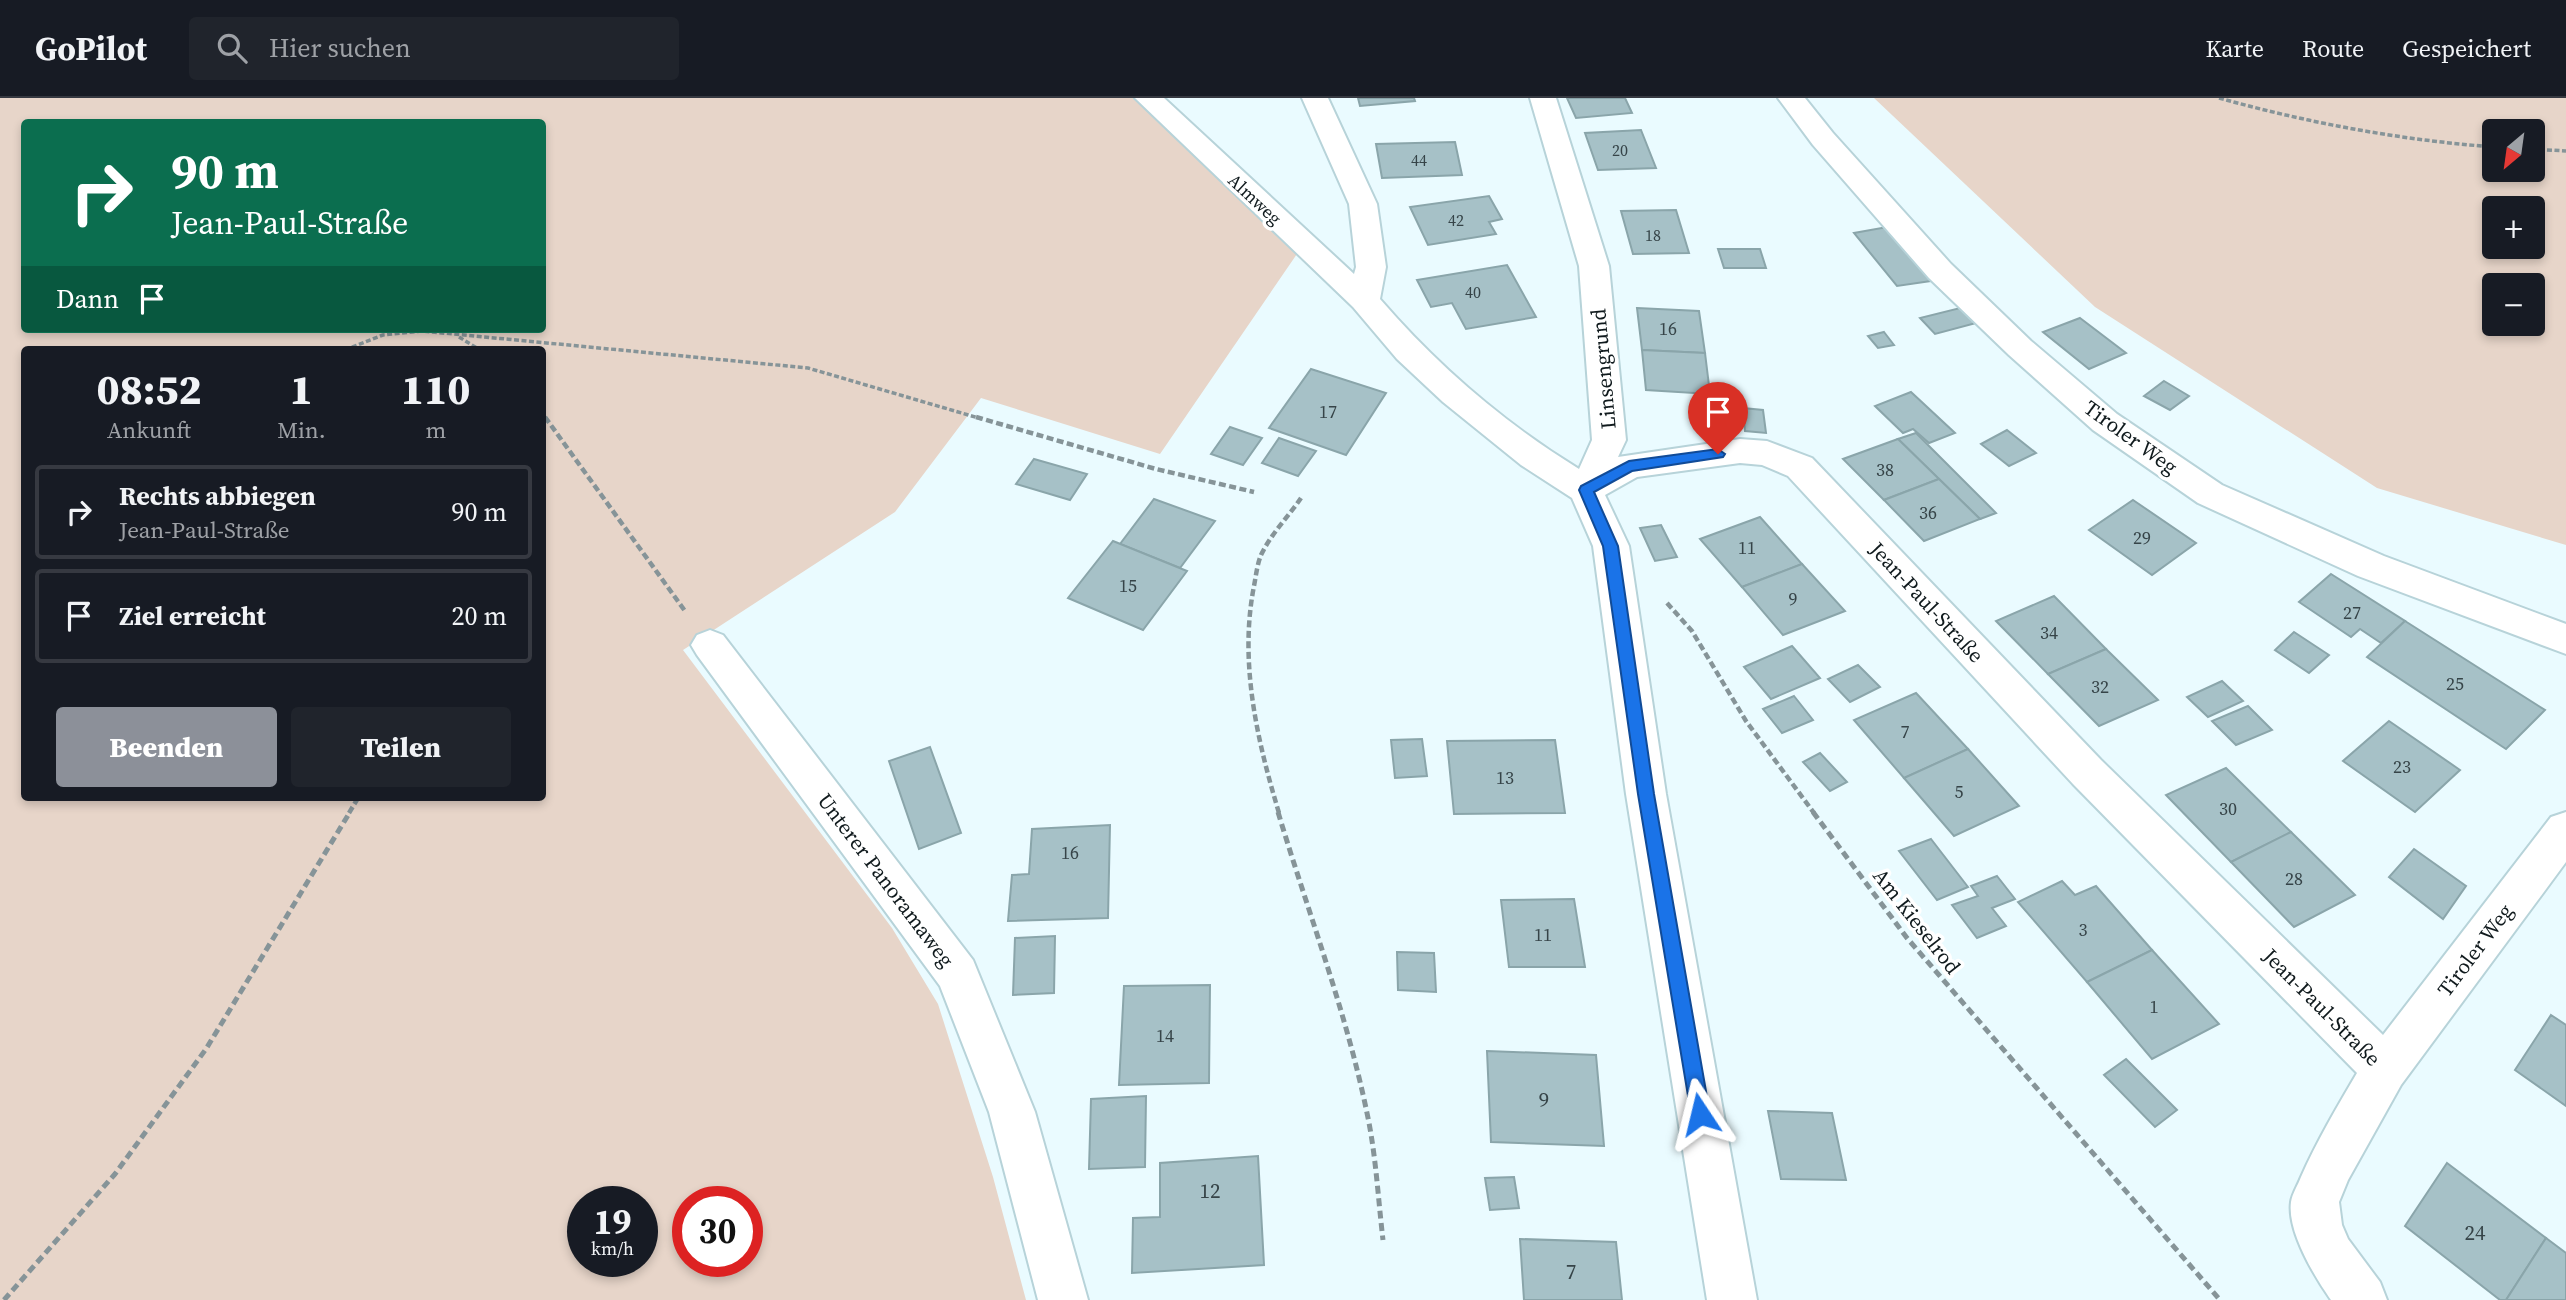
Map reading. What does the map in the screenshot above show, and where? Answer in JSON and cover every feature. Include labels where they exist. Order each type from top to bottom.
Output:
[{"type":"street","name":"Almweg","points":[[1147,98],[1364,300]]},
{"type":"street","points":[[1315,98],[1363,204],[1371,267],[1364,300],[1408,352],[1454,394],[1533,457],[1586,490],[1611,546],[1646,794],[1732,1300]]},
{"type":"street","name":"Linsengrund","points":[[1543,98],[1594,266],[1609,440],[1586,490]]},
{"type":"street","name":"Tiroler Weg","points":[[1791,98],[1823,139],[1940,271],[2020,348],[2105,422],[2210,494],[2371,566],[2566,639]]},
{"type":"street","name":"Jean-Paul-Straße","points":[[1586,490],[1629,466],[1740,451],[1767,453],[1800,467],[2087,772],[2385,1069],[2331,1164],[2315,1202],[2318,1225],[2330,1256],[2362,1300]]},
{"type":"street","name":"Unterer Panoramaweg","points":[[710,645],[957,974],[1012,1112],[1063,1300]]},
{"type":"street","name":"Tiroler Weg","points":[[2385,1069],[2566,830]]},
{"type":"path","points":[[2219,98],[2357,130],[2436,144],[2482,146]]},
{"type":"path","points":[[2545,150],[2566,151]]},
{"type":"path","points":[[355,346],[383,335],[402,333]]},
{"type":"path","points":[[436,333],[808,368],[1156,469],[1254,492]]},
{"type":"path","points":[[458,336],[474,346]]},
{"type":"path","points":[[546,419],[710,645]]},
{"type":"path","points":[[1301,498],[1258,561],[1249,608],[1248,663],[1256,715],[1280,821],[1313,921],[1364,1101],[1383,1240]]},
{"type":"path","name":"Am Kieselrod","points":[[1611,546],[1692,631],[1746,721],[1907,937],[2220,1300]]},
{"type":"path","points":[[4,1300],[115,1174],[206,1049],[356,801]]},
{"type":"shaded area","points":[[0,98],[1135,98],[1299,251],[1160,454],[981,398],[895,512],[683,650],[892,928],[938,1004],[993,1177],[1026,1300],[0,1300]]},
{"type":"shaded area","points":[[1874,98],[2566,98],[2566,545],[2377,488],[2095,307]]},
{"type":"building","points":[[1358,98],[1414,98],[1415,101],[1360,106]]},
{"type":"building","points":[[1567,98],[1625,98],[1632,113],[1576,118]]},
{"type":"building","points":[[1641,130],[1656,168],[1598,170],[1585,133]]},
{"type":"building","points":[[1455,142],[1462,175],[1382,178],[1376,144]]},
{"type":"building","points":[[1489,196],[1502,219],[1489,222],[1496,234],[1428,245],[1410,207]]},
{"type":"building","points":[[1676,210],[1689,253],[1633,254],[1621,211]]},
{"type":"building","points":[[1887,227],[1931,281],[1897,286],[1854,233]]},
{"type":"building","points":[[1718,249],[1760,249],[1766,268],[1724,268]]},
{"type":"building","points":[[1507,265],[1536,317],[1466,329],[1452,303],[1431,307],[1417,280]]},
{"type":"building","points":[[1637,308],[1699,311],[1705,353],[1642,350]]},
{"type":"building","points":[[1960,308],[1976,323],[1935,334],[1920,318]]},
{"type":"building","points":[[2080,318],[2126,353],[2089,369],[2043,332]]},
{"type":"building","points":[[1884,332],[1894,345],[1878,348],[1868,336]]},
{"type":"building","points":[[1642,350],[1705,353],[1710,394],[1646,390]]},
{"type":"building","points":[[1311,369],[1386,393],[1346,455],[1269,428]]},
{"type":"building","points":[[2164,381],[2189,396],[2170,410],[2144,396]]},
{"type":"building","points":[[1911,392],[1955,433],[1929,443],[1913,429],[1903,433],[1875,406]]},
{"type":"building","points":[[1743,408],[1763,410],[1766,433],[1745,431]]},
{"type":"building","points":[[1230,427],[1262,438],[1243,465],[1211,454]]},
{"type":"building","points":[[2007,430],[2036,453],[2009,466],[1981,444]]},
{"type":"building","points":[[1916,433],[1996,513],[1980,519],[1898,439]]},
{"type":"building","points":[[1279,438],[1316,451],[1298,476],[1262,463]]},
{"type":"building","points":[[1898,439],[1939,479],[1884,500],[1843,459]]},
{"type":"building","points":[[1034,459],[1087,474],[1070,500],[1016,484]]},
{"type":"building","points":[[1939,479],[1980,519],[1924,541],[1884,500]]},
{"type":"building","points":[[1154,499],[1215,521],[1180,568],[1120,544]]},
{"type":"building","points":[[2133,500],[2196,543],[2152,575],[2089,530]]},
{"type":"building","points":[[1760,517],[1802,564],[1742,587],[1700,539]]},
{"type":"building","points":[[1661,525],[1677,557],[1655,561],[1640,528]]},
{"type":"building","points":[[1113,541],[1187,571],[1143,630],[1068,598]]},
{"type":"building","points":[[1802,564],[1845,611],[1783,635],[1742,587]]},
{"type":"building","points":[[2331,574],[2405,621],[2381,643],[2360,629],[2351,637],[2299,602]]},
{"type":"building","points":[[2054,596],[2106,649],[2048,674],[1996,621]]},
{"type":"building","points":[[2405,621],[2545,710],[2506,749],[2367,657]]},
{"type":"building","points":[[2294,632],[2329,655],[2309,673],[2275,650]]},
{"type":"building","points":[[1792,646],[1820,678],[1771,699],[1744,667]]},
{"type":"building","points":[[2106,649],[2158,700],[2099,726],[2048,674]]},
{"type":"building","points":[[1858,665],[1880,687],[1850,702],[1828,679]]},
{"type":"building","points":[[2222,681],[2243,701],[2208,717],[2187,697]]},
{"type":"building","points":[[1916,693],[1968,749],[1904,778],[1854,720]]},
{"type":"building","points":[[1794,696],[1813,720],[1782,733],[1763,709]]},
{"type":"building","points":[[2248,706],[2272,730],[2236,745],[2212,721]]},
{"type":"building","points":[[2389,721],[2460,770],[2415,812],[2343,761]]},
{"type":"building","points":[[1422,739],[1427,776],[1395,778],[1391,740]]},
{"type":"building","points":[[1555,740],[1565,813],[1454,814],[1447,741]]},
{"type":"building","points":[[930,747],[961,833],[919,849],[889,761]]},
{"type":"building","points":[[1968,749],[2019,806],[1954,836],[1904,778]]},
{"type":"building","points":[[1820,753],[1847,782],[1830,791],[1803,762]]},
{"type":"building","points":[[2226,768],[2291,832],[2231,862],[2166,795]]},
{"type":"building","points":[[1110,825],[1108,918],[1008,921],[1012,875],[1029,874],[1032,829]]},
{"type":"building","points":[[2291,832],[2355,895],[2294,927],[2231,862]]},
{"type":"building","points":[[1931,839],[1968,887],[1937,900],[1899,851]]},
{"type":"building","points":[[2414,849],[2466,886],[2443,919],[2389,877]]},
{"type":"building","points":[[1997,876],[2015,899],[1992,908],[2006,926],[1977,938],[1952,905],[1978,896],[1971,886]]},
{"type":"building","points":[[2062,881],[2075,895],[2096,886],[2152,950],[2087,982],[2018,902]]},
{"type":"building","points":[[1574,899],[1585,967],[1509,967],[1501,900]]},
{"type":"building","points":[[1055,936],[1054,993],[1013,995],[1015,938]]},
{"type":"building","points":[[2152,950],[2219,1024],[2152,1059],[2087,982]]},
{"type":"building","points":[[1397,952],[1434,953],[1436,992],[1398,990]]},
{"type":"building","points":[[1210,985],[1209,1083],[1119,1085],[1124,986]]},
{"type":"building","points":[[2551,1015],[2566,1025],[2566,1106],[2515,1070]]},
{"type":"building","points":[[1487,1051],[1596,1055],[1604,1146],[1491,1142]]},
{"type":"building","points":[[2126,1059],[2177,1110],[2155,1127],[2104,1075]]},
{"type":"building","points":[[1146,1096],[1145,1167],[1089,1169],[1091,1099]]},
{"type":"building","points":[[1768,1111],[1832,1113],[1846,1180],[1781,1179]]},
{"type":"building","points":[[1258,1156],[1264,1265],[1132,1273],[1133,1218],[1160,1217],[1160,1163]]},
{"type":"building","points":[[2447,1163],[2546,1238],[2506,1300],[2500,1300],[2405,1226]]},
{"type":"building","points":[[1514,1177],[1519,1208],[1490,1210],[1485,1178]]},
{"type":"building","points":[[2546,1238],[2566,1253],[2566,1300],[2506,1300]]},
{"type":"building","points":[[1520,1239],[1616,1242],[1622,1300],[1524,1300]]},
{"type":"route","points":[[1700,1114],[1646,794],[1611,546],[1586,490],[1629,466],[1718,454]]}]
